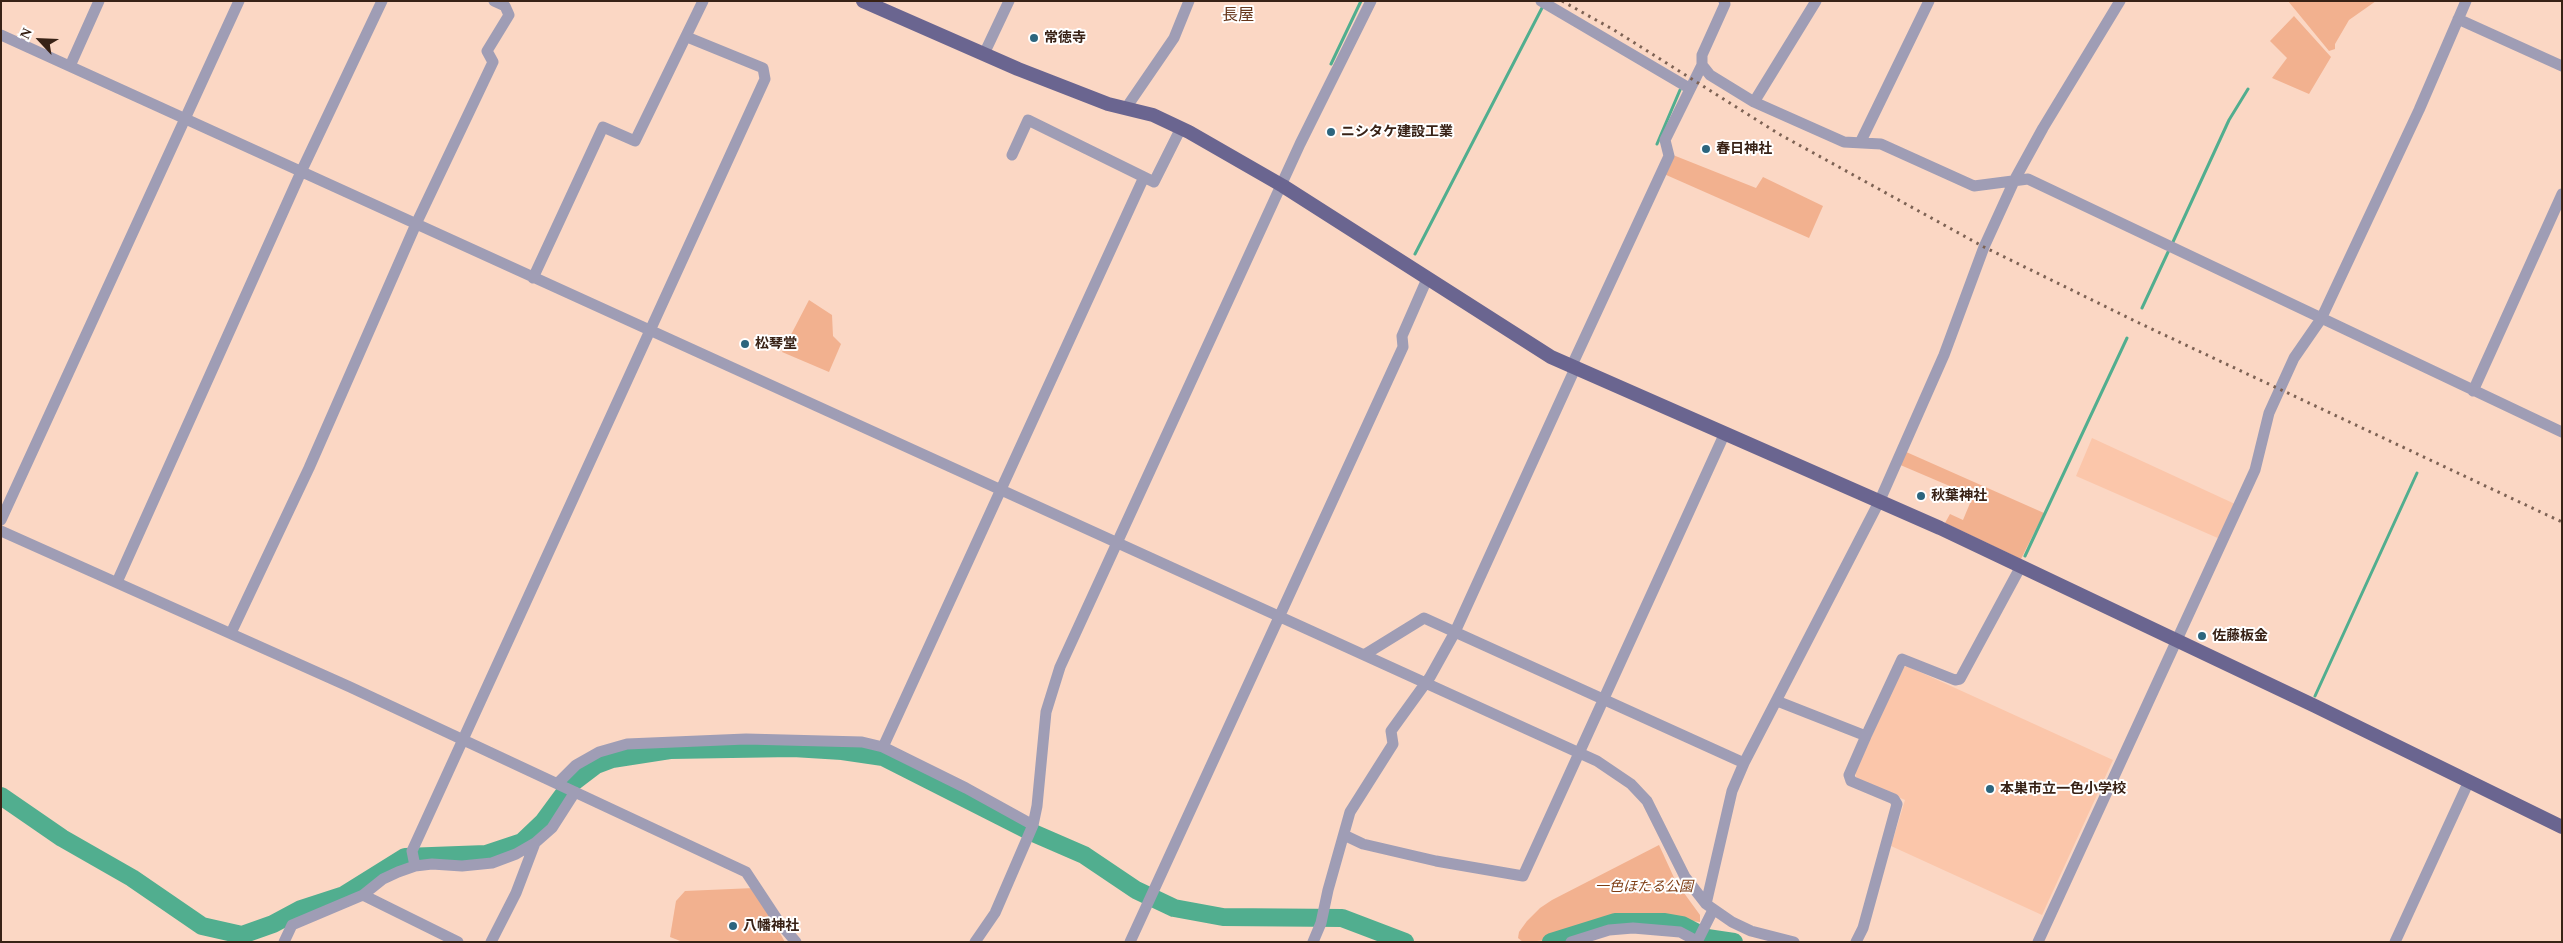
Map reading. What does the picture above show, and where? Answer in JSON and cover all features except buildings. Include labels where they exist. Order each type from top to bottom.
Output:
[{"type":"main road","points":[[871,3],[984,54],[1108,104],[1153,115],[1182,128],[1228,152],[1283,186],[1551,357],[1724,435],[1880,500],[2562,827]]},
{"type":"street","points":[[70,66],[99,1]]},
{"type":"street","points":[[1,520],[239,1]]},
{"type":"street","points":[[117,582],[301,172],[382,1]]},
{"type":"street","points":[[231,633],[308,468],[416,224],[493,62],[487,51],[509,14],[505,6],[494,1]]},
{"type":"street","points":[[533,278],[603,127],[635,140],[703,1]]},
{"type":"street","points":[[984,54],[1009,1]]},
{"type":"street","points":[[1126,108],[1174,38],[1189,1]]},
{"type":"street","points":[[975,942],[995,913],[1033,825],[1037,806],[1046,712],[1050,691],[1283,186],[1300,144],[1371,1]]},
{"type":"street","points":[[1541,1],[1689,88]]},
{"type":"street","points":[[1313,942],[1322,917],[1350,812],[1394,744],[1391,731],[1426,683],[1455,632],[1573,373],[1573,367],[1668,156],[1665,140],[1702,65],[1702,55],[1725,4],[1724,1]]},
{"type":"street","points":[[1754,102],[1816,1]]},
{"type":"street","points":[[1860,143],[1929,1]]},
{"type":"street","points":[[1571,942],[1609,930],[1634,928],[1680,932],[1697,942],[1710,907],[1732,791],[1744,763],[1880,500],[1944,355],[1984,247],[2015,179],[2043,128],[2120,1]]},
{"type":"street","points":[[2038,942],[2175,640],[2255,470],[2269,413],[2294,358],[2321,319],[2419,110],[2466,1]]},
{"type":"street","points":[[2458,19],[2562,66]]},
{"type":"street","points":[[1,35],[1579,753],[1616,772],[1647,801],[1685,877],[1710,907],[1732,922],[1752,931],[1794,942]]},
{"type":"street","points":[[284,942],[292,924],[363,896],[383,880],[414,860],[463,741],[648,331],[765,79],[763,68],[687,37]]},
{"type":"street","points":[[1702,65],[1710,75],[1754,102],[1844,142],[1881,144],[1974,186],[2015,179],[2028,179],[2562,432]]},
{"type":"street","points":[[1012,155],[1028,120],[1154,182],[1182,128]]},
{"type":"street","points":[[883,747],[1144,177]]},
{"type":"street","points":[[2472,391],[2562,194]]},
{"type":"street","points":[[1130,942],[1403,347],[1402,336],[1427,279]]},
{"type":"street","points":[[1344,835],[1363,844],[1436,861],[1524,876],[1579,753],[1606,700],[1724,435]]},
{"type":"street","points":[[1,530],[558,783],[746,872],[795,942]]},
{"type":"street","points":[[1856,942],[1863,928],[1897,804],[1894,799],[1850,781],[1849,775],[1866,736],[1902,659],[1955,680],[1960,680],[2021,566]]},
{"type":"street","points":[[1364,655],[1424,618],[1744,763]]},
{"type":"street","points":[[1777,700],[1866,736]]},
{"type":"street","points":[[558,783],[576,765],[599,752],[626,744],[746,739],[862,742],[883,747],[1033,825]]},
{"type":"street","points":[[2395,942],[2469,781]]},
{"type":"street","points":[[414,860],[492,863],[516,854],[535,843],[552,828],[576,792]]},
{"type":"street","points":[[491,942],[516,894],[535,843]]},
{"type":"street","points":[[363,896],[458,942]]},
{"type":"shaded area","points":[[2092,438],[2235,504],[2220,539],[2076,476]]},
{"type":"shaded area","name":"本巣市立一色小学校","points":[[1907,666],[2113,760],[2042,915],[1891,846],[1905,800],[1857,779],[1855,773],[1902,668]]},
{"type":"green space","points":[[2288,1],[2376,1],[2349,20],[2335,44],[2335,49],[2329,51]]},
{"type":"green space","points":[[2294,16],[2331,57],[2309,94],[2272,78],[2287,58],[2270,41]]},
{"type":"green space","points":[[1673,155],[1756,188],[1763,177],[1823,206],[1809,238],[1664,174]]},
{"type":"green space","points":[[809,300],[832,315],[833,336],[841,344],[829,372],[782,352]]},
{"type":"green space","points":[[1904,451],[2044,513],[2021,559],[1945,523],[1950,514],[1963,520],[1973,496],[1898,464]]},
{"type":"green space","name":"一色ほたる公園","points":[[1659,845],[1676,882],[1700,915],[1700,922],[1665,918],[1606,919],[1550,940],[1523,942],[1518,938],[1519,932],[1527,921],[1540,908],[1552,900]]},
{"type":"green space","points":[[754,888],[785,942],[683,942],[670,937],[676,901],[685,891]]},
{"type":"waterway","points":[[1331,64],[1361,1]]},
{"type":"waterway","points":[[1415,254],[1543,6]]},
{"type":"waterway","points":[[2172,244],[2229,120],[2248,89]]},
{"type":"waterway","points":[[1657,144],[1680,90]]},
{"type":"waterway","points":[[2142,308],[2169,250]]},
{"type":"waterway","points":[[2025,556],[2127,338]]},
{"type":"waterway","points":[[2315,696],[2417,473]]},
{"type":"waterway","points":[[1,796],[62,838],[132,878],[202,926],[242,935],[273,924],[301,909],[344,895],[405,857],[486,854],[522,842],[543,822],[571,784],[596,765],[612,759],[670,750],[793,748],[842,751],[883,757],[1031,832],[1084,855],[1136,890],[1174,908],[1223,917],[1342,918],[1405,942]]},
{"type":"waterway","points":[[1551,942],[1615,922],[1665,922],[1682,925],[1707,938],[1734,942]]},
{"type":"railway","points":[[1562,1],[1614,30],[1779,134],[1984,247],[2139,323],[2562,522]]},
{"type":"place","name":"常徳寺","points":[[1034,38]]},
{"type":"place","name":"ニシタケ建設工業","points":[[1331,132]]},
{"type":"place","name":"春日神社","points":[[1706,149]]},
{"type":"place","name":"松琴堂","points":[[745,344]]},
{"type":"place","name":"秋葉神社","points":[[1921,496]]},
{"type":"place","name":"佐藤板金","points":[[2202,636]]},
{"type":"place","name":"本巣市立一色小学校","points":[[1990,789]]},
{"type":"place","name":"八幡神社","points":[[733,926]]},
{"type":"district","name":"長屋","points":[[1238,16]]}]
